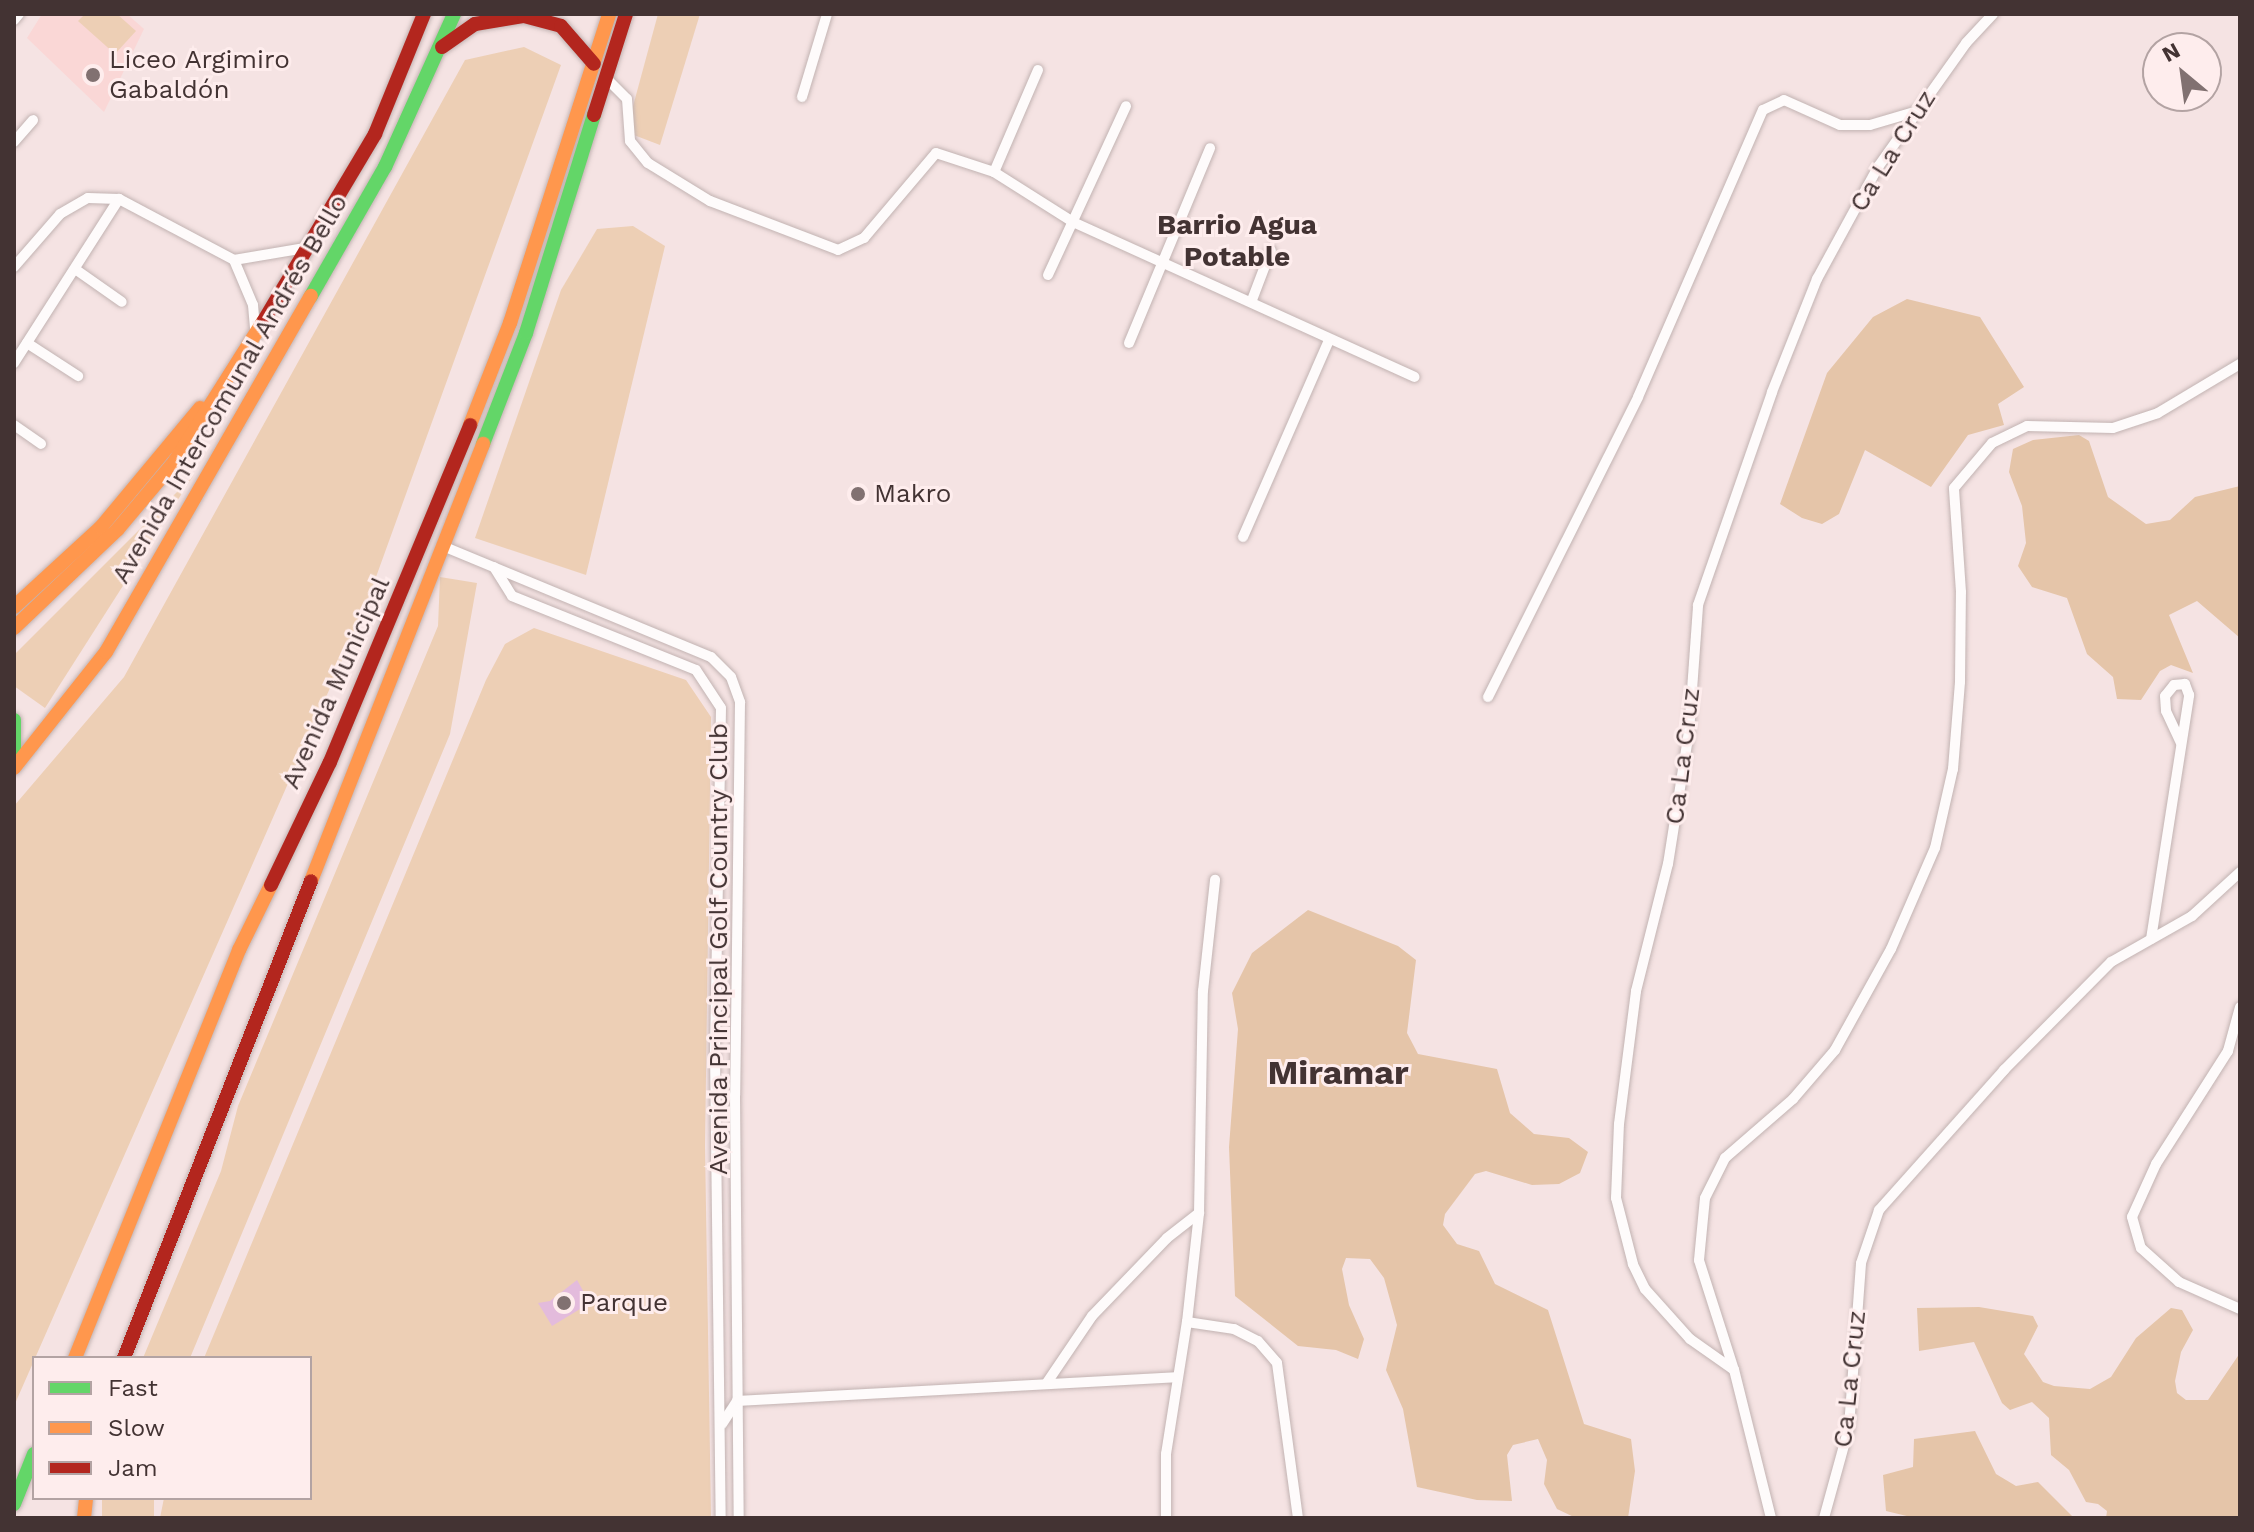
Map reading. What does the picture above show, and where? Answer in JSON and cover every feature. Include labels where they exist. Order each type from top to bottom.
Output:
[{"type":"main road","name":"Avenida Intercomunal Andrés Bello","points":[[14,607],[119,507],[255,334],[311,247],[375,134],[424,14]]},
{"type":"main road","name":"Avenida Intercomunal Andrés Bello","points":[[14,768],[106,652],[172,541],[385,167],[454,14]]},
{"type":"main road","name":"Avenida Municipal","points":[[76,1356],[250,925],[386,638],[510,323],[609,14]]},
{"type":"main road","name":"Avenida Municipal","points":[[125,1356],[287,933],[445,547],[526,333],[626,14]]},
{"type":"main road","points":[[440,48],[475,24],[524,16],[561,26],[594,64]]},
{"type":"main road","points":[[14,628],[118,529],[175,461],[243,350]]},
{"type":"main road","points":[[14,720],[14,752]]},
{"type":"main road","points":[[14,1504],[32,1458]]},
{"type":"street","points":[[14,20],[19,14]]},
{"type":"street","points":[[802,97],[827,14]]},
{"type":"street","name":"Ca La Cruz","points":[[1734,1370],[1690,1339],[1645,1289],[1629,1251],[1616,1198],[1619,1124],[1636,991],[1673,835],[1689,732],[1698,605],[1817,279],[1914,112],[1993,14]]},
{"type":"street","points":[[994,172],[1038,70]]},
{"type":"street","points":[[607,79],[627,99],[630,141],[648,163],[710,201],[838,250],[864,238],[936,153],[994,172],[1073,222],[1252,300],[1329,340],[1414,377]]},
{"type":"street","points":[[1488,697],[1638,397],[1763,110],[1784,100],[1840,125],[1870,125],[1914,112]]},
{"type":"street","points":[[1048,275],[1126,106]]},
{"type":"street","points":[[14,142],[33,120]]},
{"type":"street","points":[[1129,343],[1210,148]]},
{"type":"street","points":[[14,267],[60,214],[88,198],[119,199],[234,260],[311,247]]},
{"type":"street","points":[[14,363],[119,199]]},
{"type":"street","points":[[1252,300],[1271,250]]},
{"type":"street","points":[[234,260],[253,305],[255,334]]},
{"type":"street","points":[[75,269],[122,302]]},
{"type":"street","points":[[1243,537],[1329,340]]},
{"type":"street","points":[[27,343],[78,376]]},
{"type":"street","points":[[1771,1518],[1749,1414],[1699,1260],[1705,1198],[1725,1158],[1793,1099],[1835,1050],[1891,949],[1935,848],[1953,769],[1960,682],[1961,592],[1954,488],[1992,443],[2027,426],[2113,428],[2158,413],[2240,364]]},
{"type":"street","points":[[14,425],[41,444]]},
{"type":"street","points":[[445,547],[494,567]]},
{"type":"street","name":"Avenida Principal Golf Country Club","points":[[494,567],[711,657],[731,677],[740,702],[739,1518]]},
{"type":"street","name":"Avenida Principal Golf Country Club","points":[[494,567],[512,596],[696,670],[721,708],[715,1053],[721,1518]]},
{"type":"street","points":[[2151,939],[2189,695],[2185,684],[2174,685],[2165,696],[2166,711],[2181,743]]},
{"type":"street","name":"Ca La Cruz","points":[[1824,1518],[1849,1427],[1861,1263],[1879,1210],[2111,962],[2192,916],[2240,872]]},
{"type":"street","points":[[1166,1518],[1166,1454],[1175,1377],[1187,1322],[1199,1213],[1203,991],[1215,880]]},
{"type":"street","points":[[2240,1007],[2228,1051],[2156,1164],[2132,1217],[2141,1248],[2179,1282],[2240,1309]]},
{"type":"street","points":[[1046,1384],[1092,1316],[1167,1238],[1199,1213]]},
{"type":"street","points":[[1187,1322],[1234,1329],[1258,1341],[1277,1363],[1298,1518]]},
{"type":"street","points":[[721,1425],[737,1401],[1175,1377]]},
{"type":"shaded area","name":"Liceo Argimiro Gabaldón","points":[[42,14],[127,14],[144,29],[104,112],[27,38]]},
{"type":"shaded area","points":[[85,14],[117,14],[136,31],[115,54],[78,21]]},
{"type":"shaded area","points":[[658,14],[700,14],[660,145],[626,132]]},
{"type":"shaded area","points":[[524,47],[561,65],[363,613],[36,1356],[32,1356],[32,1365],[14,1406],[14,806],[124,677],[465,60]]},
{"type":"shaded area","points":[[633,226],[665,246],[586,575],[475,538],[561,290],[597,229]]},
{"type":"shaded area","points":[[1907,299],[1980,317],[2024,387],[1998,404],[2004,425],[1968,435],[1931,487],[1865,450],[1839,514],[1822,524],[1802,518],[1780,504],[1827,373],[1873,317]]},
{"type":"shaded area","points":[[2079,435],[2089,441],[2108,497],[2146,524],[2170,520],[2195,497],[2240,486],[2240,638],[2197,601],[2169,615],[2193,673],[2171,665],[2160,671],[2141,700],[2117,699],[2113,677],[2087,654],[2067,598],[2032,587],[2018,566],[2026,543],[2022,506],[2009,472],[2013,449],[2033,440]]},
{"type":"shaded area","points":[[193,476],[45,708],[14,686],[14,655]]},
{"type":"shaded area","points":[[440,577],[477,583],[450,734],[191,1356],[144,1356],[221,1171],[238,1106],[438,626]]},
{"type":"shaded area","points":[[534,628],[686,680],[711,717],[705,1146],[711,1518],[160,1518],[164,1500],[312,1500],[312,1356],[205,1356],[486,680],[505,644]]},
{"type":"shaded area","points":[[1308,910],[1398,946],[1416,960],[1407,1033],[1418,1054],[1497,1069],[1510,1113],[1534,1134],[1569,1138],[1588,1152],[1580,1173],[1559,1184],[1532,1185],[1486,1171],[1475,1174],[1445,1214],[1443,1225],[1457,1244],[1479,1251],[1495,1284],[1548,1310],[1584,1424],[1631,1439],[1635,1471],[1628,1518],[1576,1518],[1557,1509],[1544,1484],[1547,1460],[1538,1439],[1513,1445],[1507,1455],[1512,1501],[1477,1500],[1417,1487],[1403,1409],[1386,1370],[1397,1325],[1384,1278],[1370,1259],[1346,1258],[1342,1269],[1349,1305],[1364,1339],[1358,1359],[1336,1350],[1298,1346],[1235,1296],[1229,1147],[1238,1029],[1232,993],[1252,953]]},
{"type":"shaded area","name":"Parque","points":[[577,1280],[590,1303],[552,1326],[538,1303],[550,1301]]},
{"type":"shaded area","points":[[1979,1307],[2033,1316],[2038,1326],[2024,1354],[2043,1382],[2054,1386],[2090,1389],[2111,1377],[2136,1338],[2171,1308],[2182,1310],[2193,1330],[2181,1352],[2175,1381],[2177,1393],[2186,1400],[2208,1400],[2240,1353],[2240,1518],[2106,1518],[2107,1511],[2098,1504],[2086,1502],[2069,1470],[2051,1455],[2049,1418],[2032,1402],[2010,1410],[2002,1403],[1974,1342],[1919,1351],[1917,1308]]},
{"type":"shaded area","points":[[1975,1431],[1996,1474],[2016,1486],[2038,1482],[2074,1518],[1915,1518],[1886,1511],[1883,1475],[1913,1467],[1914,1439]]},
{"type":"shaded area","points":[[102,1500],[154,1500],[154,1518],[102,1518]]},
{"type":"traffic: fast","points":[[311,296],[385,167],[454,14]]},
{"type":"traffic: fast","points":[[483,444],[526,333],[594,115]]},
{"type":"traffic: fast","points":[[14,720],[14,752]]},
{"type":"traffic: fast","points":[[14,1504],[32,1459]]},
{"type":"traffic: slow","points":[[470,425],[510,323],[609,14]]},
{"type":"traffic: slow","points":[[14,768],[106,652],[311,296]]},
{"type":"traffic: slow","points":[[14,628],[118,529],[175,461],[263,322]]},
{"type":"traffic: slow","points":[[14,607],[101,527],[200,408]]},
{"type":"traffic: slow","points":[[311,881],[483,444]]},
{"type":"traffic: slow","points":[[76,1356],[239,950],[271,885]]},
{"type":"traffic: slow","points":[[84,1518],[86,1500]]},
{"type":"traffic: jam","points":[[263,322],[375,134],[424,14]]},
{"type":"traffic: jam","points":[[594,115],[626,14]]},
{"type":"traffic: jam","points":[[442,47],[475,24],[524,16],[561,26],[594,64]]},
{"type":"traffic: jam","points":[[271,885],[330,762],[470,425]]},
{"type":"traffic: jam","points":[[125,1356],[311,881]]},
{"type":"place","name":"Liceo Argimiro Gabaldón","points":[[93,75]]},
{"type":"place","name":"Makro","points":[[858,494]]},
{"type":"place","name":"Parque","points":[[564,1303]]},
{"type":"district","name":"Barrio Agua Potable","points":[[1237,241]]},
{"type":"district","name":"Miramar","points":[[1338,1073]]}]
